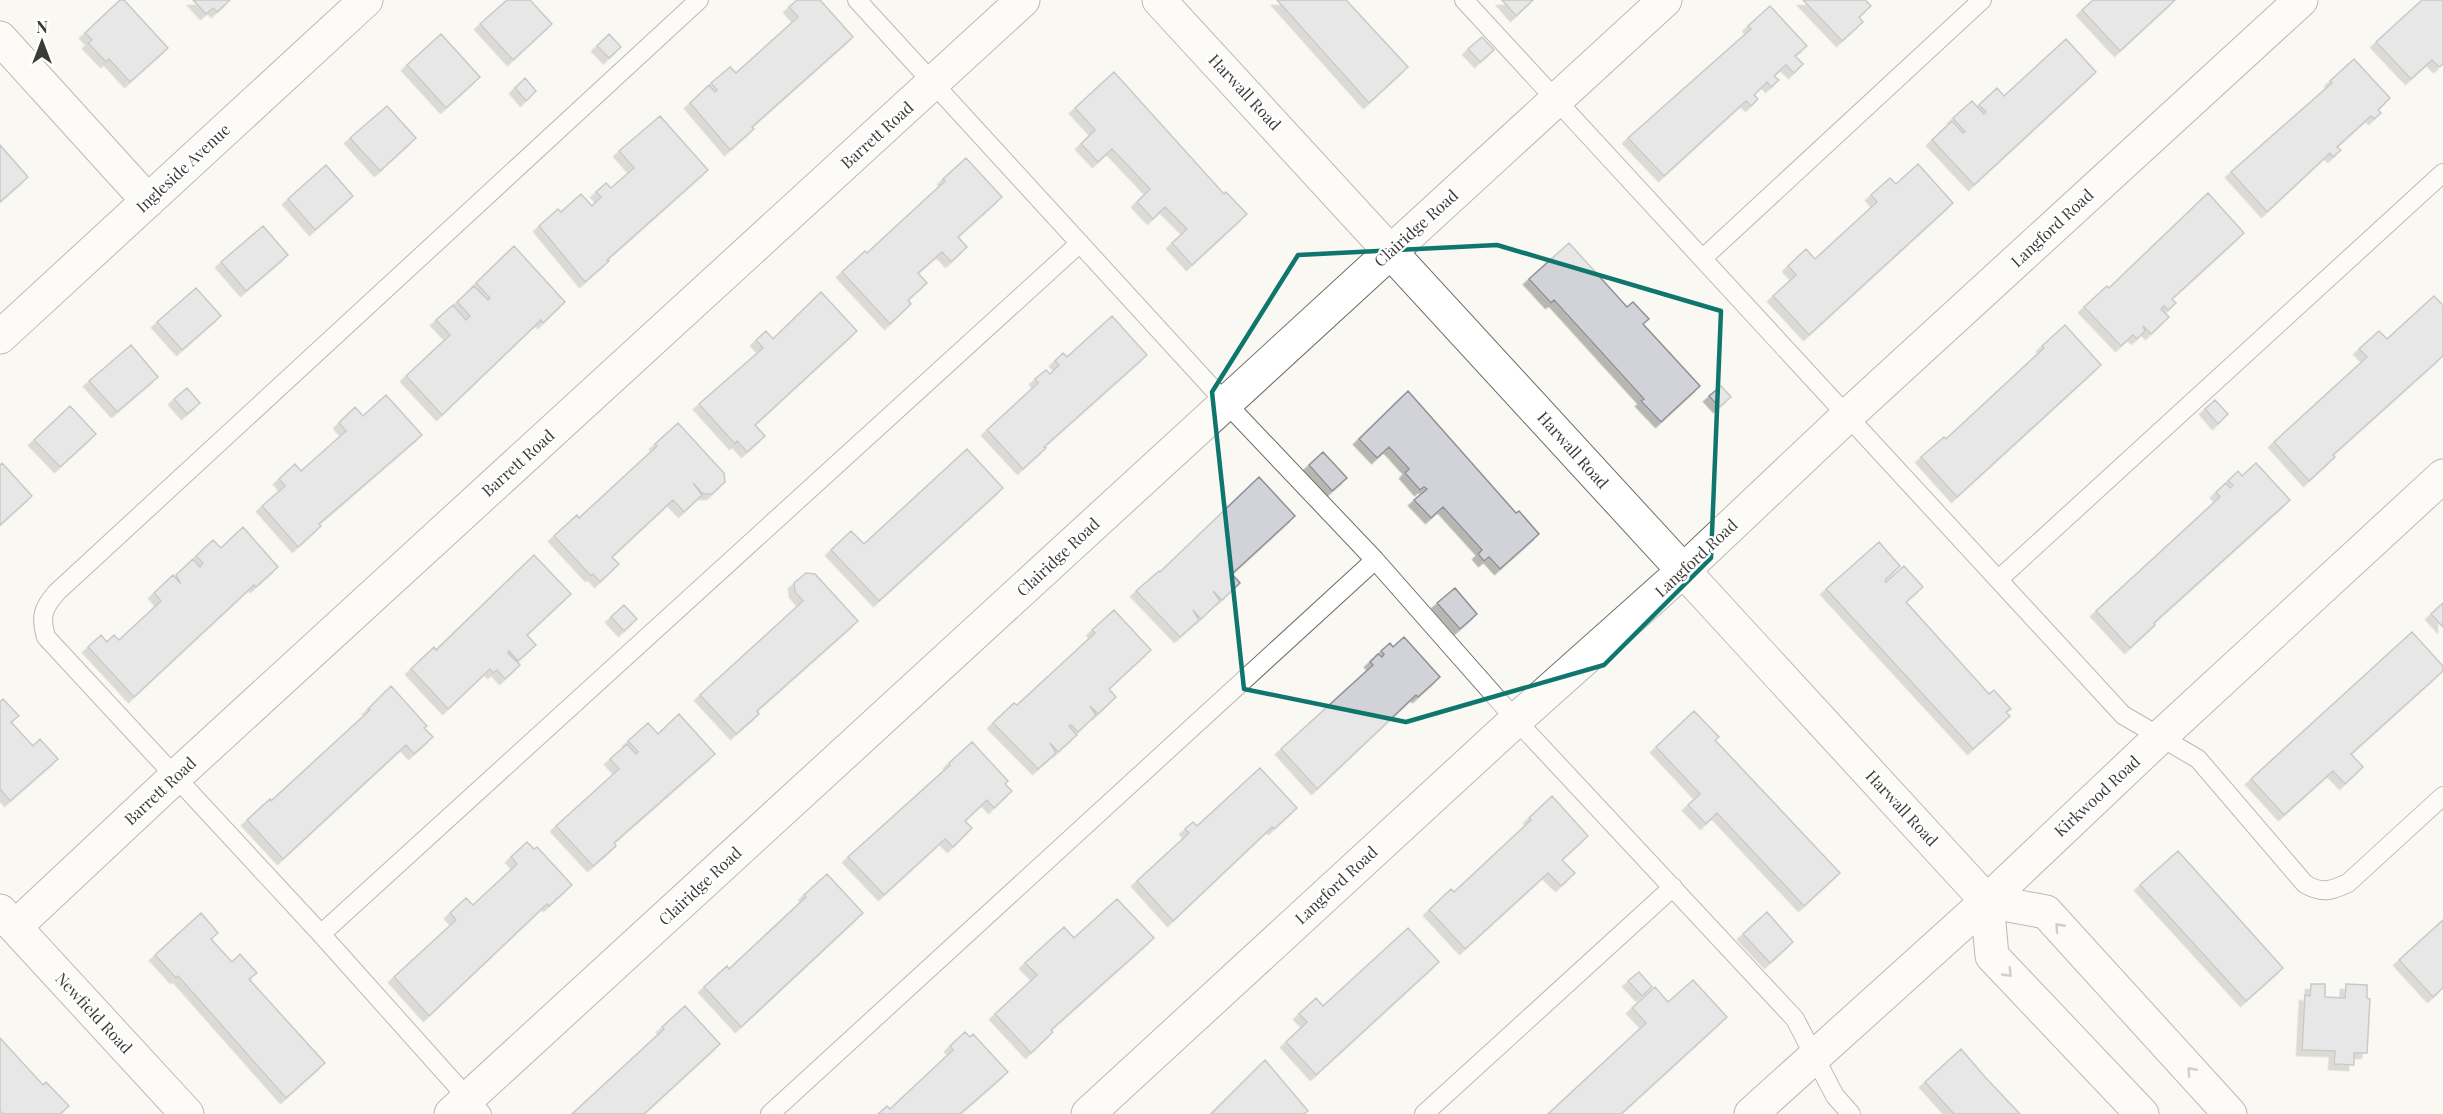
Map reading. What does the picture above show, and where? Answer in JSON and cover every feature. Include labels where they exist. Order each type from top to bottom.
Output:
[{"type":"street","name":"Ingleside Avenue","points":[[0,337],[366,0]]},
{"type":"street","name":"Barrett Road","points":[[7,919],[174,778],[1023,0]]},
{"type":"street","name":"Harwall Road","points":[[1160,0],[1987,901]]},
{"type":"street","name":"Clairidge Road","points":[[467,1109],[1226,403],[1665,0]]},
{"type":"street","name":"Langford Road","points":[[1088,1114],[1516,720],[1683,571],[1846,417],[2301,0]]},
{"type":"street","points":[[0,38],[148,201]]},
{"type":"street","name":"Kirkwood Road","points":[[1750,1114],[1987,901],[2160,737],[2443,477]]},
{"type":"street","points":[[2142,1114],[1992,956],[1987,901],[2046,912],[2230,1114]]},
{"type":"street","name":"Newfield Road","points":[[7,919],[187,1114]]},
{"type":"lane","points":[[467,1109],[321,934],[174,778],[46,637],[41,620],[44,607],[57,592],[699,0]]},
{"type":"lane","points":[[857,0],[1226,403],[1375,560],[1516,720],[1795,1019],[1835,1096],[1851,1114]]},
{"type":"lane","points":[[1464,0],[2123,715],[2198,759],[2305,884],[2317,891],[2332,891],[2348,883],[2443,796]]},
{"type":"lane","points":[[1703,258],[1982,0]]},
{"type":"lane","points":[[1999,579],[2443,173]]},
{"type":"lane","points":[[321,934],[1080,243]]},
{"type":"lane","points":[[770,1114],[1375,560]]},
{"type":"lane","points":[[1424,1114],[1673,887]]},
{"type":"highlighted area","points":[[1497,245],[1721,311],[1711,558],[1604,665],[1406,722],[1244,689],[1212,392],[1298,255]]},
{"type":"building","points":[[120,0],[124,0],[168,48],[130,82],[109,59],[106,62],[88,43],[92,40],[85,33]]},
{"type":"building","points":[[193,0],[230,0],[217,12],[213,8],[206,14]]},
{"type":"building","points":[[507,0],[530,0],[552,24],[513,60],[480,24]]},
{"type":"building","points":[[797,0],[820,0],[853,37],[752,127],[754,129],[730,150],[690,103],[709,85],[715,92],[717,90],[711,83],[730,67],[736,73],[798,17],[789,7]]},
{"type":"building","points":[[1277,0],[1346,0],[1408,67],[1369,103]]},
{"type":"building","points":[[1502,0],[1533,0],[1516,16]]},
{"type":"building","points":[[1803,0],[1865,0],[1871,6],[1859,17],[1863,22],[1842,41]]},
{"type":"building","points":[[2093,0],[2175,0],[2120,51],[2082,10]]},
{"type":"building","points":[[2422,0],[2443,0],[2443,64],[2439,67],[2432,60],[2411,79],[2376,42]]},
{"type":"building","points":[[1770,6],[1807,46],[1795,56],[1803,64],[1794,73],[1786,65],[1774,76],[1779,80],[1771,87],[1767,82],[1754,95],[1758,99],[1751,106],[1746,101],[1664,176],[1628,138],[1751,29],[1748,26]]},
{"type":"building","points":[[441,34],[480,77],[446,108],[407,65]]},
{"type":"building","points":[[609,34],[621,47],[609,58],[597,46]]},
{"type":"building","points":[[1482,37],[1494,50],[1480,62],[1468,49]]},
{"type":"building","points":[[2066,39],[2096,72],[1974,185],[1932,140],[1952,121],[1963,133],[1965,132],[1953,118],[1972,101],[1984,114],[1986,112],[1979,105],[1997,88],[2004,96]]},
{"type":"building","points":[[2354,59],[2390,98],[2378,110],[2381,113],[2374,119],[2371,116],[2337,147],[2341,150],[2333,157],[2330,153],[2267,212],[2231,172],[2332,83],[2330,81]]},
{"type":"building","points":[[1114,72],[1224,194],[1226,192],[1247,214],[1192,265],[1172,243],[1187,229],[1165,207],[1153,219],[1137,202],[1150,189],[1112,149],[1098,162],[1081,144],[1095,130],[1075,108]]},
{"type":"building","points":[[525,78],[536,91],[526,101],[515,88]]},
{"type":"building","points":[[387,106],[416,138],[380,171],[350,138]]},
{"type":"building","points":[[660,116],[708,170],[585,282],[539,226],[558,209],[561,212],[581,194],[592,206],[601,197],[596,192],[606,183],[611,188],[634,168],[619,151]]},
{"type":"building","points":[[0,145],[28,177],[0,202]]},
{"type":"building","points":[[966,158],[1002,197],[958,237],[967,247],[951,262],[942,252],[918,273],[927,283],[908,300],[911,304],[890,324],[842,272],[865,251],[867,253],[945,181],[943,179]]},
{"type":"building","points":[[1918,164],[1953,203],[1809,335],[1773,296],[1796,275],[1788,266],[1806,249],[1815,259],[1877,202],[1871,195],[1890,178],[1896,184]]},
{"type":"building","points":[[326,165],[353,196],[315,230],[288,199]]},
{"type":"building","points":[[2208,193],[2244,233],[2172,299],[2176,303],[2168,310],[2164,306],[2161,309],[2169,317],[2151,334],[2143,326],[2145,331],[2137,339],[2133,335],[2121,346],[2084,307],[2107,286],[2109,288]]},
{"type":"building","points":[[263,226],[288,255],[246,291],[221,262]]},
{"type":"building","points":[[1569,243],[1627,307],[1633,302],[1649,319],[1643,324],[1700,386],[1661,422],[1641,401],[1644,399],[1554,300],[1551,303],[1529,279]]},
{"type":"building","points":[[514,246],[565,302],[543,323],[541,320],[442,415],[406,376],[450,335],[436,320],[453,305],[466,320],[470,316],[457,302],[474,286],[488,300],[490,298],[476,283]]},
{"type":"building","points":[[196,288],[221,316],[182,350],[157,322]]},
{"type":"building","points":[[821,292],[857,331],[755,425],[765,436],[747,452],[737,441],[735,444],[699,404],[763,348],[756,340],[766,331],[773,339]]},
{"type":"building","points":[[2434,296],[2443,305],[2443,356],[2333,455],[2335,457],[2309,481],[2274,442],[2367,357],[2359,349],[2379,331],[2387,339]]},
{"type":"building","points":[[1112,316],[1147,355],[1044,447],[1046,448],[1023,469],[987,430],[1038,383],[1035,379],[1046,370],[1050,374],[1059,365],[1055,361],[1063,353],[1067,357]]},
{"type":"building","points":[[2065,325],[2101,365],[1957,497],[1921,457],[1944,437],[1946,439],[2044,348],[2042,346]]},
{"type":"building","points":[[131,345],[158,377],[117,412],[89,381]]},
{"type":"building","points":[[1721,386],[1731,397],[1719,407],[1709,396]]},
{"type":"building","points":[[187,388],[200,403],[187,414],[174,399]]},
{"type":"building","points":[[1408,391],[1516,513],[1519,511],[1539,534],[1500,569],[1489,557],[1484,561],[1478,554],[1482,550],[1443,507],[1431,518],[1414,500],[1427,489],[1424,487],[1420,490],[1405,473],[1409,469],[1389,447],[1377,458],[1359,439]]},
{"type":"building","points":[[386,395],[422,435],[319,524],[321,526],[298,547],[262,506],[285,486],[279,479],[295,464],[301,471],[346,431],[339,423],[355,407],[363,416]]},
{"type":"building","points":[[2215,400],[2228,414],[2218,424],[2205,409]]},
{"type":"building","points":[[70,406],[96,434],[60,467],[34,440]]},
{"type":"building","points":[[678,423],[724,473],[725,482],[712,494],[703,494],[693,483],[702,495],[684,512],[673,500],[612,557],[619,564],[600,582],[593,574],[591,576],[554,536],[577,515],[579,518],[657,446],[655,444]]},
{"type":"building","points":[[967,449],[1003,488],[879,601],[831,550],[851,531],[864,544]]},
{"type":"building","points":[[1323,452],[1347,478],[1332,491],[1309,465]]},
{"type":"building","points":[[2,463],[32,496],[0,525],[0,465]]},
{"type":"building","points":[[2256,463],[2290,500],[2154,623],[2155,625],[2130,648],[2096,611],[2220,497],[2216,492],[2226,483],[2230,488],[2233,485],[2228,481],[2238,471],[2242,476]]},
{"type":"building","points":[[1259,477],[1295,516],[1232,574],[1240,583],[1222,600],[1213,591],[1220,601],[1201,619],[1193,610],[1199,620],[1180,637],[1136,591],[1160,572]]},
{"type":"building","points":[[243,527],[278,567],[256,587],[254,585],[134,697],[88,647],[101,635],[107,642],[114,635],[119,640],[161,601],[154,593],[173,575],[181,584],[176,575],[193,559],[200,567],[203,563],[196,556],[213,540],[221,548]]},
{"type":"building","points":[[1879,542],[1900,566],[1885,580],[1886,582],[1904,566],[1923,587],[1906,602],[1989,694],[1994,690],[2011,709],[2006,712],[2010,716],[1973,749],[1826,589]]},
{"type":"building","points":[[534,555],[571,594],[527,635],[536,645],[518,661],[509,651],[508,653],[520,665],[505,679],[497,670],[493,673],[490,669],[448,709],[411,669],[434,647],[436,650]]},
{"type":"building","points":[[806,573],[815,574],[858,621],[757,711],[759,714],[736,734],[700,695],[803,601],[795,592],[794,583]]},
{"type":"building","points":[[1455,588],[1477,614],[1460,629],[1437,603]]},
{"type":"building","points":[[2443,603],[2443,627],[2431,614]]},
{"type":"building","points":[[624,605],[637,619],[624,631],[611,617]]},
{"type":"building","points":[[1114,610],[1151,650],[1109,689],[1116,697],[1098,714],[1090,706],[1096,715],[1078,732],[1071,725],[1069,726],[1077,735],[1058,752],[1050,743],[1056,753],[1038,769],[993,723],[1014,703],[1017,705],[1095,633],[1092,630]]},
{"type":"building","points":[[2412,632],[2443,666],[2443,671],[2351,754],[2363,767],[2345,784],[2333,771],[2284,815],[2251,779]]},
{"type":"building","points":[[1404,637],[1440,677],[1418,697],[1416,695],[1317,789],[1281,749],[1373,665],[1370,662],[1378,654],[1382,657],[1384,654],[1381,651],[1390,643],[1393,647]]},
{"type":"building","points":[[391,686],[427,726],[424,728],[433,737],[414,754],[406,745],[283,859],[247,820],[270,799],[271,801],[370,710],[368,709]]},
{"type":"building","points":[[3,699],[19,716],[11,722],[33,746],[40,739],[58,759],[10,801],[0,789],[0,702]]},
{"type":"building","points":[[1694,711],[1719,737],[1715,740],[1840,873],[1804,906],[1717,813],[1706,824],[1688,805],[1700,794],[1656,747]]},
{"type":"building","points":[[679,714],[715,754],[614,843],[616,846],[593,866],[556,826],[619,769],[610,759],[627,744],[636,754],[638,752],[628,741],[648,723],[658,734]]},
{"type":"building","points":[[972,742],[1008,781],[1005,784],[1012,791],[994,808],[987,800],[965,821],[972,828],[953,847],[945,839],[884,895],[848,857],[950,765],[949,763]]},
{"type":"building","points":[[1260,768],[1297,808],[1274,829],[1272,827],[1173,921],[1137,881],[1189,833],[1185,829],[1193,822],[1197,826]]},
{"type":"building","points":[[1552,796],[1588,836],[1562,860],[1575,873],[1561,886],[1548,873],[1465,949],[1429,910],[1451,889],[1454,892],[1531,820],[1529,818]]},
{"type":"building","points":[[527,842],[534,849],[537,847],[572,885],[549,906],[547,904],[429,1016],[394,977],[456,920],[450,913],[466,898],[473,905],[517,864],[511,857]]},
{"type":"building","points":[[2178,851],[2283,968],[2246,1001],[2140,885]]},
{"type":"building","points":[[827,874],[863,913],[741,1027],[704,987],[727,966],[729,969],[806,897],[804,895]]},
{"type":"building","points":[[1117,899],[1154,938],[1051,1030],[1053,1032],[1031,1053],[995,1014],[1037,975],[1025,963],[1064,927],[1074,938]]},
{"type":"building","points":[[1767,912],[1793,942],[1770,963],[1743,934]]},
{"type":"building","points":[[201,913],[218,933],[211,939],[232,962],[240,954],[257,973],[249,979],[325,1063],[286,1098],[178,976],[176,978],[155,955]]},
{"type":"building","points":[[2443,920],[2443,988],[2433,997],[2399,960]]},
{"type":"building","points":[[1408,928],[1439,962],[1316,1075],[1286,1042],[1307,1022],[1299,1014],[1316,998],[1323,1006]]},
{"type":"building","points":[[1639,972],[1652,987],[1642,996],[1628,981]]},
{"type":"building","points":[[1693,980],[1727,1017],[1621,1114],[1548,1114],[1646,1023],[1632,1008],[1655,987],[1668,1002]]},
{"type":"building","points":[[2311,984],[2325,984],[2325,997],[2345,998],[2346,984],[2367,985],[2367,998],[2370,999],[2367,1053],[2354,1053],[2354,1065],[2334,1064],[2335,1051],[2302,1050],[2305,995],[2310,996]]},
{"type":"building","points":[[685,1006],[720,1044],[644,1114],[572,1114],[664,1029],[662,1027]]},
{"type":"building","points":[[965,1032],[970,1037],[973,1034],[1008,1072],[960,1114],[878,1114],[887,1106],[890,1109],[953,1050],[950,1046]]},
{"type":"building","points":[[0,1038],[43,1085],[46,1082],[69,1106],[60,1114],[3,1114],[0,1111]]},
{"type":"building","points":[[1961,1049],[2020,1114],[1954,1114],[1925,1082]]},
{"type":"building","points":[[1265,1060],[1308,1111],[1304,1114],[1211,1114]]}]
